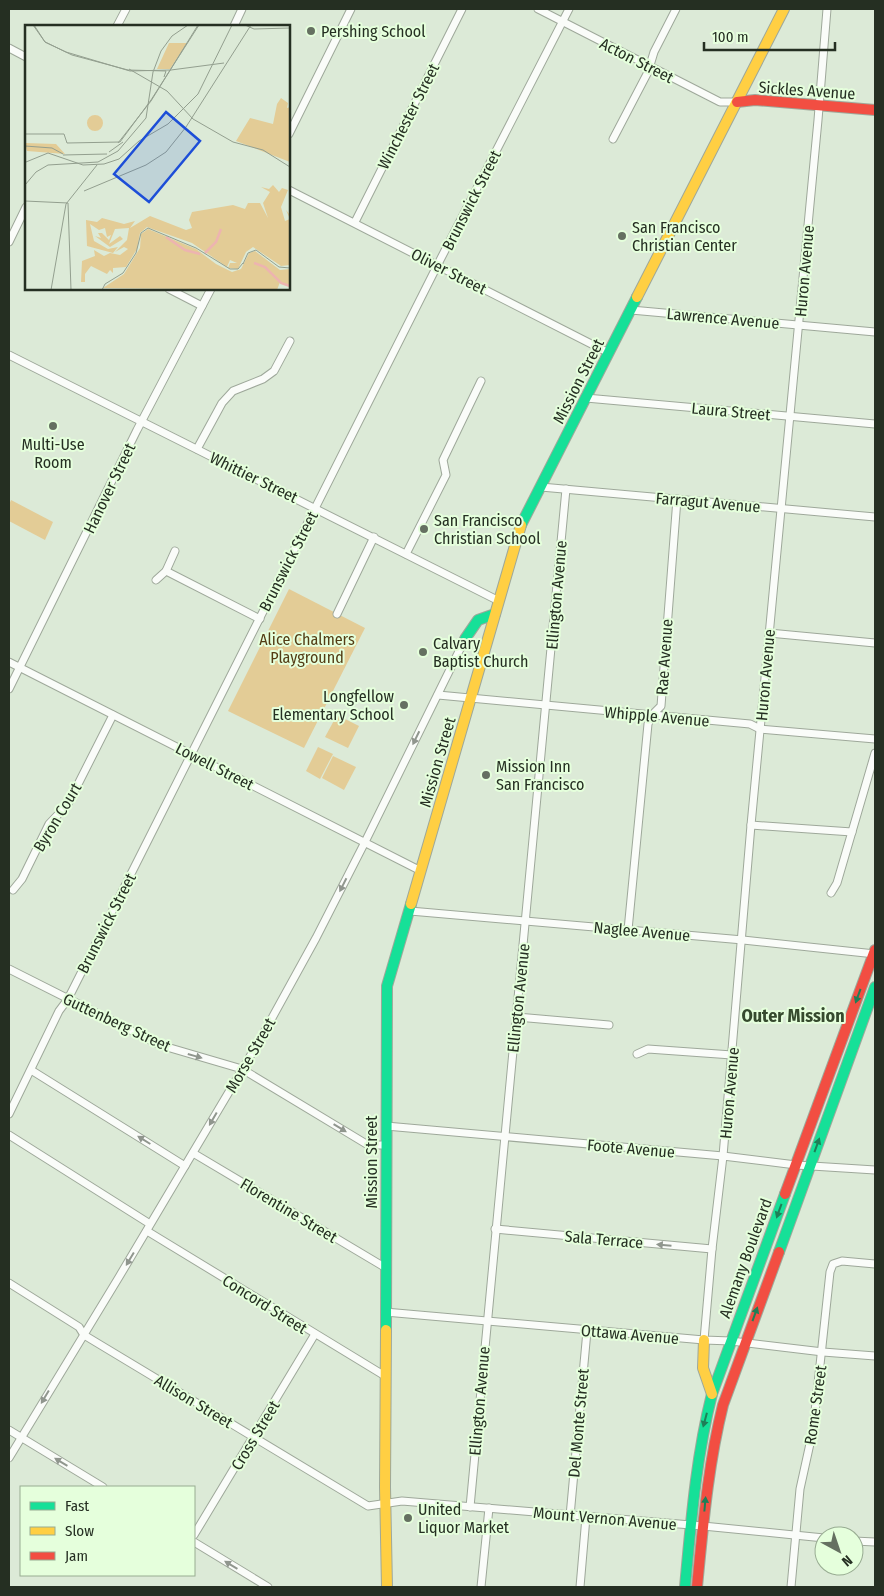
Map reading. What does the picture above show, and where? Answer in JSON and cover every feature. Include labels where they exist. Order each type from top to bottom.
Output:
[{"type":"main road","name":"Mission Street","points":[[387,1587],[385,1312],[387,986],[519,529],[784,9]]},
{"type":"main road","name":"Sickles Avenue","points":[[737,102],[755,100],[875,110]]},
{"type":"main road","points":[[465,639],[478,620],[495,614]]},
{"type":"main road","name":"Alemany Boulevard","points":[[685,1587],[702,1428],[712,1394],[875,952]]},
{"type":"main road","name":"Alemany Boulevard","points":[[697,1587],[707,1483],[722,1405],[875,987]]},
{"type":"main road","points":[[704,1340],[703,1368],[712,1394]]},
{"type":"street","points":[[118,25],[126,9]]},
{"type":"street","points":[[234,25],[242,9]]},
{"type":"street","points":[[290,132],[351,9]]},
{"type":"street","name":"Winchester Street","points":[[355,222],[462,9]]},
{"type":"street","name":"Acton Street","points":[[538,9],[720,102],[737,102]]},
{"type":"street","name":"Brunswick Street","points":[[9,1114],[32,1070],[58,1011],[68,999],[438,264],[569,9]]},
{"type":"street","points":[[613,140],[650,67],[654,52],[676,9]]},
{"type":"street","name":"Huron Avenue","points":[[704,1340],[743,940],[751,825],[820,106],[827,9]]},
{"type":"street","points":[[9,48],[25,56]]},
{"type":"street","name":"Oliver Street","points":[[290,190],[438,264],[609,353]]},
{"type":"street","points":[[9,242],[24,215]]},
{"type":"street","points":[[171,290],[202,306]]},
{"type":"street","name":"Hanover Street","points":[[9,689],[142,422],[210,290]]},
{"type":"street","name":"Lawrence Avenue","points":[[631,310],[875,332]]},
{"type":"street","points":[[197,449],[222,403],[233,391],[263,379],[274,371],[290,340]]},
{"type":"street","name":"Whittier Street","points":[[9,355],[499,600]]},
{"type":"street","points":[[406,554],[446,475],[444,460],[481,381]]},
{"type":"street","name":"Laura Street","points":[[586,398],[875,424]]},
{"type":"street","name":"Farragut Avenue","points":[[541,486],[875,517]]},
{"type":"street","name":"Ellington Avenue","points":[[470,1506],[566,489]]},
{"type":"street","name":"Rae Avenue","points":[[628,930],[648,724],[652,715],[661,706],[677,499]]},
{"type":"street","points":[[337,614],[374,537]]},
{"type":"street","points":[[156,580],[166,571],[175,551]]},
{"type":"street","points":[[166,571],[260,619]]},
{"type":"street","points":[[769,633],[875,643]]},
{"type":"street","name":"Morse Street","points":[[9,1458],[193,1153],[316,938],[465,639]]},
{"type":"street","name":"Lowell Street","points":[[9,662],[421,871]]},
{"type":"street","name":"Whipple Avenue","points":[[438,695],[750,724],[760,729],[875,739]]},
{"type":"street","name":"Byron Court","points":[[13,890],[22,879],[49,824],[68,804],[113,715]]},
{"type":"street","points":[[831,893],[838,884],[875,753]]},
{"type":"street","points":[[751,825],[852,832]]},
{"type":"street","name":"Naglee Avenue","points":[[410,911],[875,952]]},
{"type":"street","name":"Guttenberg Street","points":[[9,969],[160,1045],[242,1069],[368,1145],[387,1145]]},
{"type":"street","points":[[517,1017],[610,1025]]},
{"type":"street","points":[[637,1054],[648,1049],[732,1055]]},
{"type":"street","points":[[32,1070],[185,1166]]},
{"type":"street","name":"Foote Avenue","points":[[386,1126],[723,1156],[796,1165],[875,1170]]},
{"type":"street","name":"Concord Street","points":[[9,1136],[315,1334],[385,1376]]},
{"type":"street","name":"Florentine Street","points":[[193,1153],[386,1268]]},
{"type":"street","name":"Sala Terrace","points":[[495,1229],[712,1249]]},
{"type":"street","name":"Rome Street","points":[[791,1587],[800,1488],[813,1430],[823,1352],[830,1272],[833,1264],[842,1261],[875,1264]]},
{"type":"street","name":"Allison Street","points":[[9,1283],[79,1327],[84,1335],[368,1506],[385,1503]]},
{"type":"street","name":"Ottawa Avenue","points":[[385,1312],[744,1342],[823,1352],[875,1356]]},
{"type":"street","name":"Del Monte Street","points":[[570,1516],[587,1330]]},
{"type":"street","name":"Cross Street","points":[[195,1533],[315,1334]]},
{"type":"street","points":[[9,1430],[101,1486]]},
{"type":"street","name":"Mount Vernon Avenue","points":[[385,1503],[402,1500],[814,1537]]},
{"type":"street","points":[[482,1587],[489,1508]]},
{"type":"street","points":[[580,1587],[586,1517]]},
{"type":"street","points":[[195,1543],[268,1587]]},
{"type":"green space","points":[[11,500],[53,522],[45,540],[9,521],[9,505]]},
{"type":"green space","name":"Alice Chalmers Playground","points":[[289,589],[365,628],[304,748],[228,711]]},
{"type":"green space","points":[[337,715],[359,726],[348,748],[325,737]]},
{"type":"green space","points":[[318,747],[333,754],[320,779],[306,771]]},
{"type":"green space","points":[[333,756],[356,767],[344,790],[322,778]]},
{"type":"traffic: fast","points":[[521,525],[637,297]]},
{"type":"traffic: fast","points":[[465,639],[478,620],[495,614]]},
{"type":"traffic: fast","points":[[386,1330],[387,986],[411,904]]},
{"type":"traffic: fast","points":[[779,1252],[875,987]]},
{"type":"traffic: fast","points":[[685,1587],[698,1466],[712,1394],[785,1194]]},
{"type":"traffic: slow","points":[[637,297],[784,9]]},
{"type":"traffic: slow","points":[[411,904],[521,525]]},
{"type":"traffic: slow","points":[[386,1330],[385,1487],[387,1587]]},
{"type":"traffic: slow","points":[[704,1340],[703,1368],[712,1394]]},
{"type":"traffic: jam","points":[[737,102],[755,100],[875,110]]},
{"type":"traffic: jam","points":[[785,1194],[875,950]]},
{"type":"traffic: jam","points":[[697,1587],[710,1473],[723,1405],[779,1252]]},
{"type":"place","name":"Pershing School","points":[[311,31]]},
{"type":"place","name":"San Francisco Christian Center","points":[[622,236]]},
{"type":"place","name":"Multi-Use Room","points":[[53,426]]},
{"type":"place","name":"San Francisco Christian School","points":[[424,529]]},
{"type":"place","name":"Calvary Baptist Church","points":[[423,652]]},
{"type":"place","name":"Longfellow Elementary School","points":[[404,705]]},
{"type":"place","name":"Mission Inn San Francisco","points":[[486,775]]},
{"type":"place","name":"United Liquor Market","points":[[408,1518]]},
{"type":"district","name":"Outer Mission","points":[[793,1016]]}]
